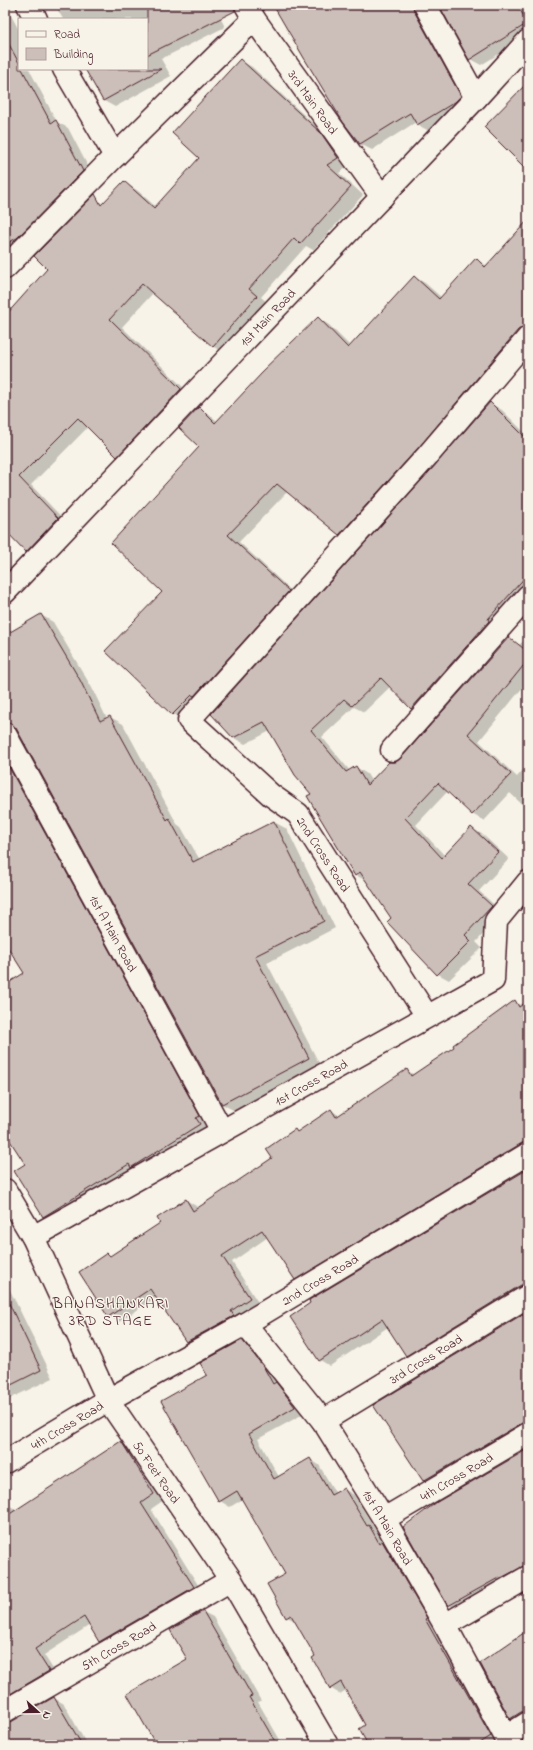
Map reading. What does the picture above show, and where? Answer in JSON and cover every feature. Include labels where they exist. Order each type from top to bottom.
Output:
[{"type":"street","points":[[28,5],[35,18]]},
{"type":"street","points":[[425,5],[476,98]]},
{"type":"street","points":[[5,268],[115,156],[250,12]]},
{"type":"street","name":"3rd Main Road","points":[[250,12],[382,197]]},
{"type":"street","name":"1st Main Road","points":[[5,592],[476,98],[528,41]]},
{"type":"street","points":[[65,70],[115,156]]},
{"type":"street","name":"2nd Cross Road","points":[[427,1016],[298,814],[271,795],[189,720],[428,455],[528,338]]},
{"type":"street","points":[[392,750],[528,596]]},
{"type":"street","name":"1st A Main Road","points":[[5,734],[222,1131]]},
{"type":"street","name":"1st Cross Road","points":[[33,1237],[493,980],[496,920],[528,882]]},
{"type":"street","name":"2nd Cross Road","points":[[108,1400],[245,1324],[528,1154]]},
{"type":"street","name":"50 Feet Road","points":[[5,1190],[33,1237],[108,1400],[231,1580],[327,1745]]},
{"type":"street","name":"3rd Cross Road","points":[[323,1421],[528,1296]]},
{"type":"street","name":"1st A Main Road","points":[[245,1324],[323,1421],[384,1519],[445,1625],[508,1741]]},
{"type":"street","name":"4th Cross Road","points":[[5,1462],[108,1400]]},
{"type":"street","name":"4th Cross Road","points":[[384,1519],[528,1434]]},
{"type":"street","points":[[445,1625],[528,1577]]},
{"type":"street","name":"5th Cross Road","points":[[5,1711],[231,1580]]},
{"type":"street","points":[[508,1741],[528,1723]]},
{"type":"building","points":[[147,5],[234,5],[235,11],[148,54]]},
{"type":"building","points":[[273,5],[413,5],[414,11],[461,96],[455,102],[417,125],[410,113],[360,144],[343,122]]},
{"type":"building","points":[[439,5],[517,5],[528,23],[469,60]]},
{"type":"building","points":[[5,37],[18,61],[18,70],[23,70],[51,123],[56,120],[83,171],[17,238],[5,244]]},
{"type":"building","points":[[240,59],[321,133],[338,158],[327,165],[351,187],[300,244],[294,238],[249,289],[257,296],[213,347],[142,284],[110,319],[181,389],[117,457],[78,418],[19,477],[58,518],[26,552],[5,530],[5,316],[47,269],[34,256],[95,194],[101,205],[124,181],[154,208],[199,158],[172,133]]},
{"type":"building","points":[[161,69],[103,101],[86,70]]},
{"type":"building","points":[[528,82],[528,171],[484,127]]},
{"type":"building","points":[[528,220],[528,324],[518,330],[419,447],[339,535],[277,484],[228,535],[289,591],[194,696],[192,695],[172,715],[105,651],[162,592],[111,543],[199,447],[179,428],[199,407],[215,423],[262,373],[261,372],[318,317],[348,348],[414,276],[439,299],[476,258],[485,267]]},
{"type":"building","points":[[490,402],[528,440],[528,574],[488,619],[489,621],[411,709],[381,678],[352,706],[344,699],[311,730],[346,772],[356,766],[367,785],[389,762],[396,762],[401,758],[509,637],[528,652],[528,660],[468,734],[511,774],[472,815],[438,783],[405,818],[442,858],[471,827],[498,852],[468,884],[492,906],[465,935],[471,941],[437,975],[387,922],[391,918],[360,872],[355,876],[307,796],[311,794],[295,775],[264,722],[233,738],[211,714]]},
{"type":"building","points":[[41,614],[80,680],[100,721],[110,716],[167,820],[169,818],[193,862],[274,821],[324,921],[255,956],[309,1058],[222,1104],[16,728],[11,723],[5,722],[5,635]]},
{"type":"building","points":[[5,760],[200,1116],[196,1118],[200,1124],[131,1168],[129,1164],[43,1217],[14,1171],[25,1164],[5,1133],[5,985],[24,973],[5,943]]},
{"type":"building","points":[[515,1000],[519,1007],[528,1001],[528,1142],[522,1143],[295,1280],[262,1230],[222,1256],[250,1298],[231,1311],[234,1316],[186,1342],[150,1289],[108,1317],[79,1272],[107,1253],[110,1256],[160,1223],[157,1218],[186,1199],[193,1211],[272,1158],[266,1149],[295,1129],[297,1132],[331,1109],[336,1117],[407,1069],[411,1076],[454,1047],[453,1045]]},
{"type":"building","points":[[528,1169],[528,1284],[521,1285],[406,1356],[382,1319],[319,1361],[290,1317],[310,1303],[309,1300]]},
{"type":"building","points":[[5,1295],[41,1370],[5,1388]]},
{"type":"building","points":[[528,1311],[528,1422],[522,1423],[423,1481],[373,1405]]},
{"type":"building","points":[[242,1340],[263,1366],[273,1384],[276,1382],[295,1407],[249,1434],[274,1479],[310,1458],[331,1495],[344,1488],[367,1526],[369,1525],[379,1543],[382,1541],[427,1618],[425,1619],[491,1736],[477,1745],[368,1745],[359,1729],[365,1725],[341,1682],[330,1689],[312,1658],[315,1656],[291,1615],[286,1618],[267,1584],[285,1574],[237,1491],[219,1502],[161,1401],[207,1375],[200,1363]]},
{"type":"building","points":[[121,1441],[154,1494],[141,1503],[194,1587],[99,1642],[84,1617],[35,1649],[49,1671],[5,1697],[5,1517]]},
{"type":"building","points":[[528,1449],[528,1564],[501,1578],[500,1577],[448,1606],[403,1527],[437,1502]]},
{"type":"building","points":[[203,1611],[252,1696],[249,1697],[277,1745],[156,1745],[127,1694],[187,1659],[170,1630]]},
{"type":"building","points":[[528,1630],[528,1711],[521,1712],[510,1719],[480,1663]]},
{"type":"building","points":[[54,1697],[82,1745],[5,1745],[5,1723],[11,1722]]},
{"type":"district","name":"BANASHANKARI 3RD STAGE","points":[[111,1312]]}]
